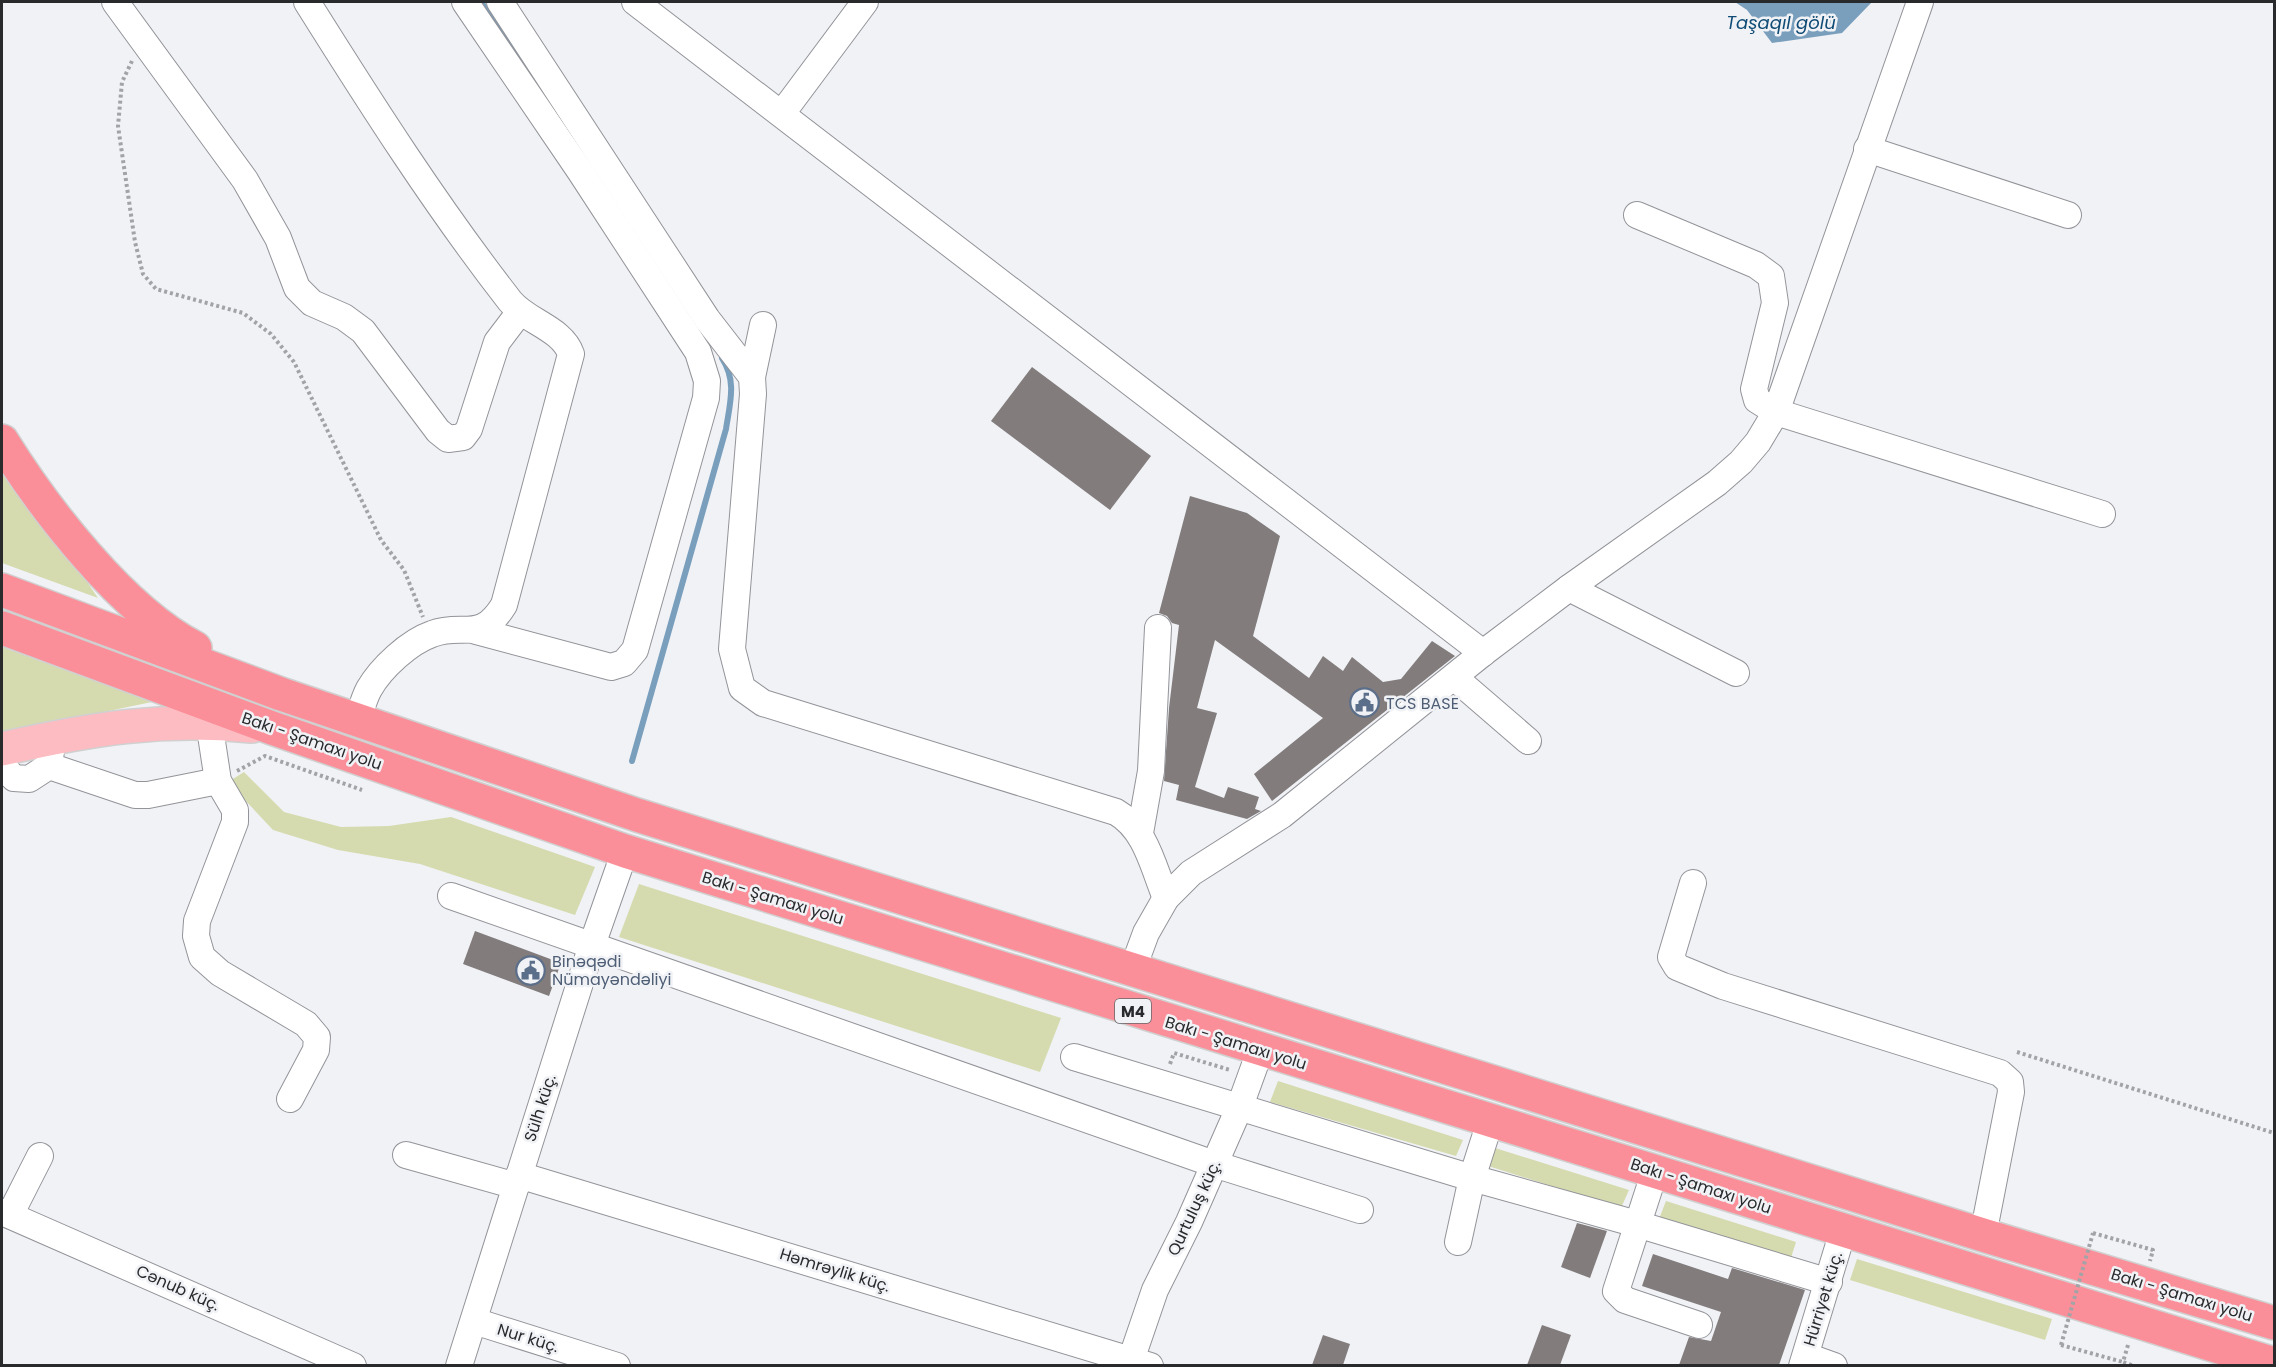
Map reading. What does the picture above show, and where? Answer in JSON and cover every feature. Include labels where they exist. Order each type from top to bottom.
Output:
[{"type":"highway","points":[[2,441],[30,486],[126,598],[178,639],[281,694]]},
{"type":"highway","name":"Bakı - Şamaxı yolu","points":[[2,590],[281,694],[637,815],[1132,971],[2274,1323]]},
{"type":"highway","name":"Bakı - Şamaxı yolu","points":[[2,628],[272,728],[625,852],[1255,1064],[1490,1122],[1655,1171],[2269,1364]]},
{"type":"main road","points":[[2,749],[51,752],[84,730],[150,722],[209,722],[272,728]]},
{"type":"street","points":[[115,2],[245,180],[278,238],[297,288],[312,303],[344,317],[363,331],[438,431],[448,439],[463,437],[469,429],[497,342],[519,313]]},
{"type":"street","points":[[307,2],[427,189],[519,313],[557,335],[568,346],[571,354],[504,605],[496,618],[476,632]]},
{"type":"street","points":[[358,719],[369,689],[411,645],[430,634],[449,629],[476,632],[611,667],[624,663],[635,650],[706,398],[707,381],[698,352],[580,171],[465,2]]},
{"type":"street","points":[[500,2],[719,336],[752,377]]},
{"type":"street","points":[[635,2],[783,112],[1483,653]]},
{"type":"street","points":[[783,112],[865,2]]},
{"type":"street","points":[[1132,971],[1146,933],[1166,898],[1191,873],[1282,814],[1455,678],[1483,653],[1569,588],[1717,483],[1741,462],[1758,442],[1776,412],[1920,2]]},
{"type":"street","points":[[1867,149],[2068,215]]},
{"type":"street","points":[[1637,215],[1756,265],[1771,276],[1775,303],[1754,389],[1757,400],[1776,412],[2102,514]]},
{"type":"street","points":[[763,325],[752,377],[753,394],[732,649],[742,688],[763,703],[1116,812],[1130,820],[1140,832],[1166,898]]},
{"type":"street","points":[[698,352],[719,336]]},
{"type":"street","points":[[1569,588],[1736,673]]},
{"type":"street","points":[[1140,832],[1151,771],[1158,628]]},
{"type":"street","points":[[1455,678],[1528,741]]},
{"type":"street","points":[[209,722],[218,780],[235,810],[235,822],[197,921],[196,936],[202,957],[219,973],[306,1024],[317,1037],[316,1050],[290,1099]]},
{"type":"street","points":[[2,766],[14,778],[29,779],[51,752],[135,795],[148,795],[218,780]]},
{"type":"street","name":"Sülh küç.","points":[[459,1365],[592,945],[625,852]]},
{"type":"street","points":[[1693,883],[1671,957],[1677,968],[1724,986],[2000,1074],[2010,1082],[2011,1092],[1983,1235]]},
{"type":"street","points":[[451,896],[1214,1164],[1360,1210]]},
{"type":"street","points":[[1074,1057],[1472,1178],[1829,1282]]},
{"type":"street","name":"Qurtuluş küç.","points":[[1137,1363],[1155,1290],[1240,1106],[1255,1064]]},
{"type":"street","points":[[1458,1242],[1472,1178],[1490,1122]]},
{"type":"street","name":"Həmrəylik küç.","points":[[406,1155],[517,1181],[1137,1363]]},
{"type":"street","points":[[6,1214],[40,1156]]},
{"type":"street","points":[[1655,1171],[1616,1291],[1625,1300],[1699,1325]]},
{"type":"street","name":"Cənub küç.","points":[[6,1214],[353,1365]]},
{"type":"street","name":"Hürriyət küç.","points":[[1804,1360],[1843,1231]]},
{"type":"street","name":"Nur küç.","points":[[474,1321],[617,1365]]},
{"type":"street","points":[[1804,1360],[1834,1365]]},
{"type":"path","points":[[142,39],[122,82],[118,126],[135,242],[143,274],[156,289],[243,313],[271,334],[294,363],[381,540],[404,570],[430,634]]},
{"type":"path","points":[[218,780],[265,756],[362,790]]},
{"type":"path","points":[[1163,1083],[1174,1053],[1255,1064]]},
{"type":"path","points":[[2017,1053],[2274,1133]]},
{"type":"path","points":[[2123,1362],[2061,1345],[2093,1233],[2154,1250]]},
{"type":"green space","points":[[2,457],[98,598],[2,563]]},
{"type":"green space","points":[[2,647],[152,702],[2,733]]},
{"type":"green space","points":[[244,772],[284,812],[341,827],[389,826],[451,817],[595,867],[575,915],[420,864],[338,850],[273,830],[228,782]]},
{"type":"green space","points":[[639,884],[1061,1018],[1040,1072],[619,937]]},
{"type":"green space","points":[[1278,1081],[1463,1140],[1456,1156],[1270,1102]]},
{"type":"green space","points":[[1492,1147],[1629,1190],[1621,1208],[1485,1165]]},
{"type":"green space","points":[[1666,1201],[1796,1242],[1790,1261],[1659,1219]]},
{"type":"green space","points":[[1857,1259],[2052,1319],[2045,1340],[1850,1280]]},
{"type":"water","name":"Taşaqıl gölü","points":[[1735,2],[1872,2],[1842,33],[1772,43],[1747,10]]},
{"type":"building","points":[[1032,367],[1151,456],[1110,510],[991,421]]},
{"type":"building","points":[[1190,496],[1247,513],[1280,536],[1253,636],[1309,678],[1323,656],[1343,671],[1352,657],[1383,682],[1401,679],[1432,641],[1455,656],[1272,801],[1254,774],[1323,718],[1215,640],[1197,708],[1217,713],[1195,787],[1224,798],[1228,787],[1259,797],[1255,809],[1261,811],[1247,819],[1176,800],[1179,785],[1164,781],[1169,708],[1179,625],[1172,623],[1167,616],[1159,613]]},
{"type":"building","points":[[475,931],[561,963],[549,996],[463,964]]},
{"type":"building","points":[[1577,1223],[1607,1231],[1590,1278],[1561,1267]]},
{"type":"building","points":[[1653,1254],[1728,1279],[1732,1268],[1805,1290],[1779,1365],[1679,1365],[1689,1337],[1711,1341],[1721,1312],[1642,1286]]},
{"type":"building","points":[[1542,1325],[1571,1335],[1560,1365],[1527,1365]]},
{"type":"building","points":[[1323,1335],[1350,1344],[1343,1365],[1312,1365]]},
{"type":"waterway","points":[[481,2],[537,85]]},
{"type":"waterway","points":[[632,761],[726,429],[731,384],[730,375],[722,358]]},
{"type":"place","name":"TCS BASE","points":[[1365,703]]},
{"type":"place","name":"Binəqədi Nümayəndəliyi","points":[[531,970]]}]
